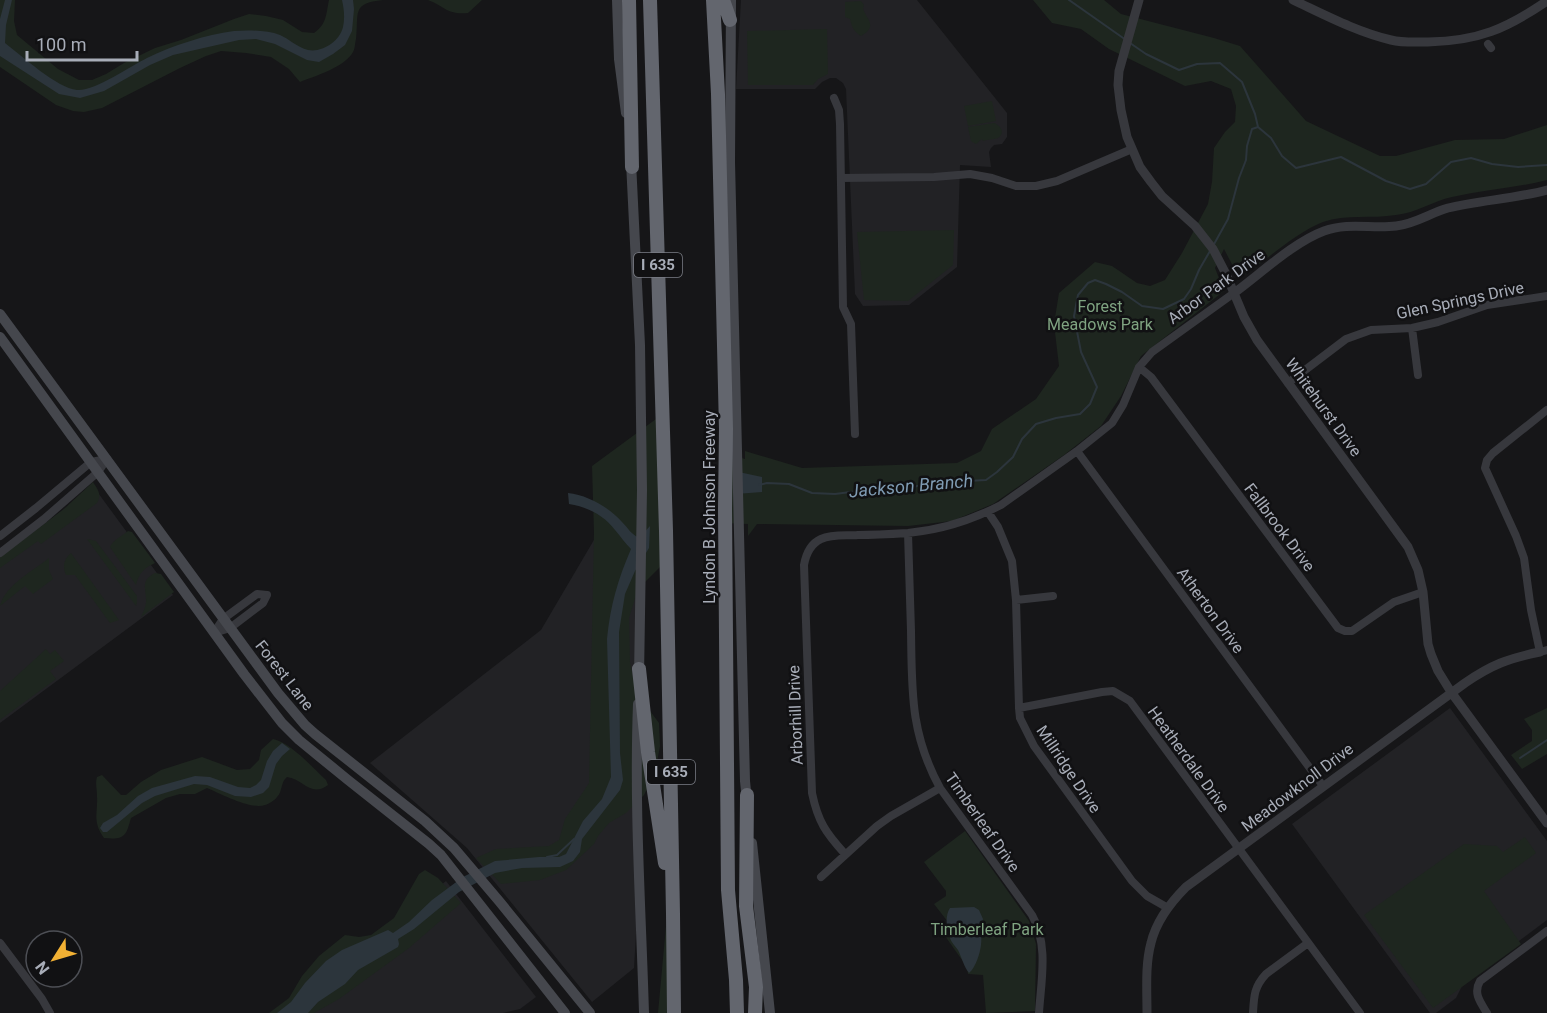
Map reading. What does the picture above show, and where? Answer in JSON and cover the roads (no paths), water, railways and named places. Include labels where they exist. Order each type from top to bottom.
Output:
[{"type":"highway","points":[[629,0],[632,167]]},
{"type":"highway","name":"I 635","points":[[650,0],[666,519],[674,1013]]},
{"type":"highway","name":"Lyndon B Johnson Freeway","points":[[713,0],[718,94],[726,429],[728,890],[736,980],[736,1013]]},
{"type":"highway","points":[[723,0],[730,20]]},
{"type":"highway","points":[[639,669],[648,753],[674,914]]},
{"type":"highway","points":[[747,795],[746,906],[756,987],[755,1013]]},
{"type":"main road","points":[[617,0],[619,59],[632,167],[640,345],[642,490],[637,790],[644,1012]]},
{"type":"main road","points":[[731,0],[730,162],[745,781],[770,1013]]},
{"type":"main road","name":"Forest Lane","points":[[0,314],[278,693],[305,724],[425,821],[454,848],[590,1013]]},
{"type":"main road","points":[[3,342],[18,338]]},
{"type":"main road","name":"Forest Lane","points":[[3,342],[282,723],[299,740],[444,858],[565,1013]]},
{"type":"main road","points":[[131,518],[137,515],[161,546],[169,554],[178,557]]},
{"type":"main road","points":[[348,780],[358,768]]},
{"type":"main road","points":[[555,999],[561,999],[573,1013]]},
{"type":"street","name":"Whitehurst Drive","points":[[1139,0],[1121,60],[1118,85],[1127,137],[1140,167],[1162,196],[1195,226],[1213,249],[1257,340],[1408,547],[1418,570],[1423,592],[1428,644],[1438,671],[1546,821]]},
{"type":"street","points":[[1293,0],[1374,35],[1393,41],[1410,42],[1443,42],[1483,35],[1505,26],[1547,1]]},
{"type":"street","points":[[834,98],[840,117],[843,307],[851,324],[855,434]]},
{"type":"street","points":[[840,178],[970,174],[1016,186],[1036,186],[1057,181],[1132,149]]},
{"type":"street","name":"Arbor Park Drive","points":[[804,565],[809,549],[823,538],[929,531],[988,512],[1014,497],[1112,423],[1123,405],[1139,367],[1152,352],[1312,236],[1346,225],[1397,226],[1444,209],[1547,190]]},
{"type":"street","name":"Glen Springs Drive","points":[[1288,383],[1346,339],[1371,330],[1412,328],[1438,322],[1487,305],[1547,296]]},
{"type":"street","points":[[1412,328],[1418,375]]},
{"type":"street","name":"Fallbrook Drive","points":[[1139,367],[1151,376],[1338,628],[1352,631],[1394,602],[1423,592]]},
{"type":"street","points":[[1543,651],[1531,610],[1524,558],[1485,468],[1487,460],[1493,453],[1547,410]]},
{"type":"street","name":"Atherton Drive","points":[[1077,451],[1323,786]]},
{"type":"street","points":[[0,536],[91,462],[107,459]]},
{"type":"street","points":[[0,553],[44,519],[98,472],[107,459]]},
{"type":"street","points":[[36,508],[44,519]]},
{"type":"street","name":"Millridge Drive","points":[[988,512],[998,527],[1012,561],[1016,600],[1020,718],[1034,746],[1132,880],[1146,896],[1168,908]]},
{"type":"street","name":"Timberleaf Drive","points":[[908,533],[912,694],[919,736],[930,769],[940,788],[1038,926],[1043,948],[1040,1013]]},
{"type":"street","name":"Arborhill Drive","points":[[804,565],[812,793],[819,820],[827,834],[845,854]]},
{"type":"street","points":[[214,633],[257,594],[267,595],[263,603],[226,623]]},
{"type":"street","points":[[1016,600],[1053,596]]},
{"type":"street","name":"Meadowknoll Drive","points":[[1147,1013],[1146,988],[1151,943],[1168,908],[1186,887],[1451,692],[1496,664],[1514,657],[1543,651]]},
{"type":"street","name":"Heatherdale Drive","points":[[1019,708],[1113,691],[1130,701],[1360,1013]]},
{"type":"street","points":[[821,877],[877,826],[940,788]]},
{"type":"street","points":[[1487,1013],[1476,994],[1480,981],[1547,931]]},
{"type":"street","points":[[0,943],[50,1013]]},
{"type":"street","points":[[1253,1013],[1254,994],[1262,978],[1308,943]]},
{"type":"waterway","points":[[1069,0],[1126,40]]},
{"type":"waterway","points":[[1130,43],[1146,54],[1179,70],[1197,64],[1220,63],[1242,82],[1258,127]]},
{"type":"waterway","name":"Jackson Branch","points":[[1213,246],[1228,219],[1246,160],[1252,129],[1258,127],[1271,138],[1282,156],[1296,168],[1341,157],[1386,181],[1410,189],[1426,184],[1451,162],[1471,158],[1492,164],[1518,167],[1547,165]]},
{"type":"waterway","name":"Jackson Branch","points":[[759,485],[789,484],[812,493],[835,494],[866,490],[894,492],[929,483],[986,480],[1013,457],[1022,439],[1036,424],[1080,414],[1090,404],[1097,387],[1081,352],[1074,316],[1078,295],[1088,283],[1095,280],[1122,292],[1142,306],[1163,309],[1184,299],[1210,251]]},
{"type":"waterway","points":[[1520,758],[1547,740]]},
{"type":"waterway","name":"Jackson Branch","points":[[547,857],[557,855],[574,839]]},
{"type":"park label","name":"Forest Meadows Park","points":[[1100,315]]},
{"type":"park label","name":"Timberleaf Park","points":[[987,929]]}]
